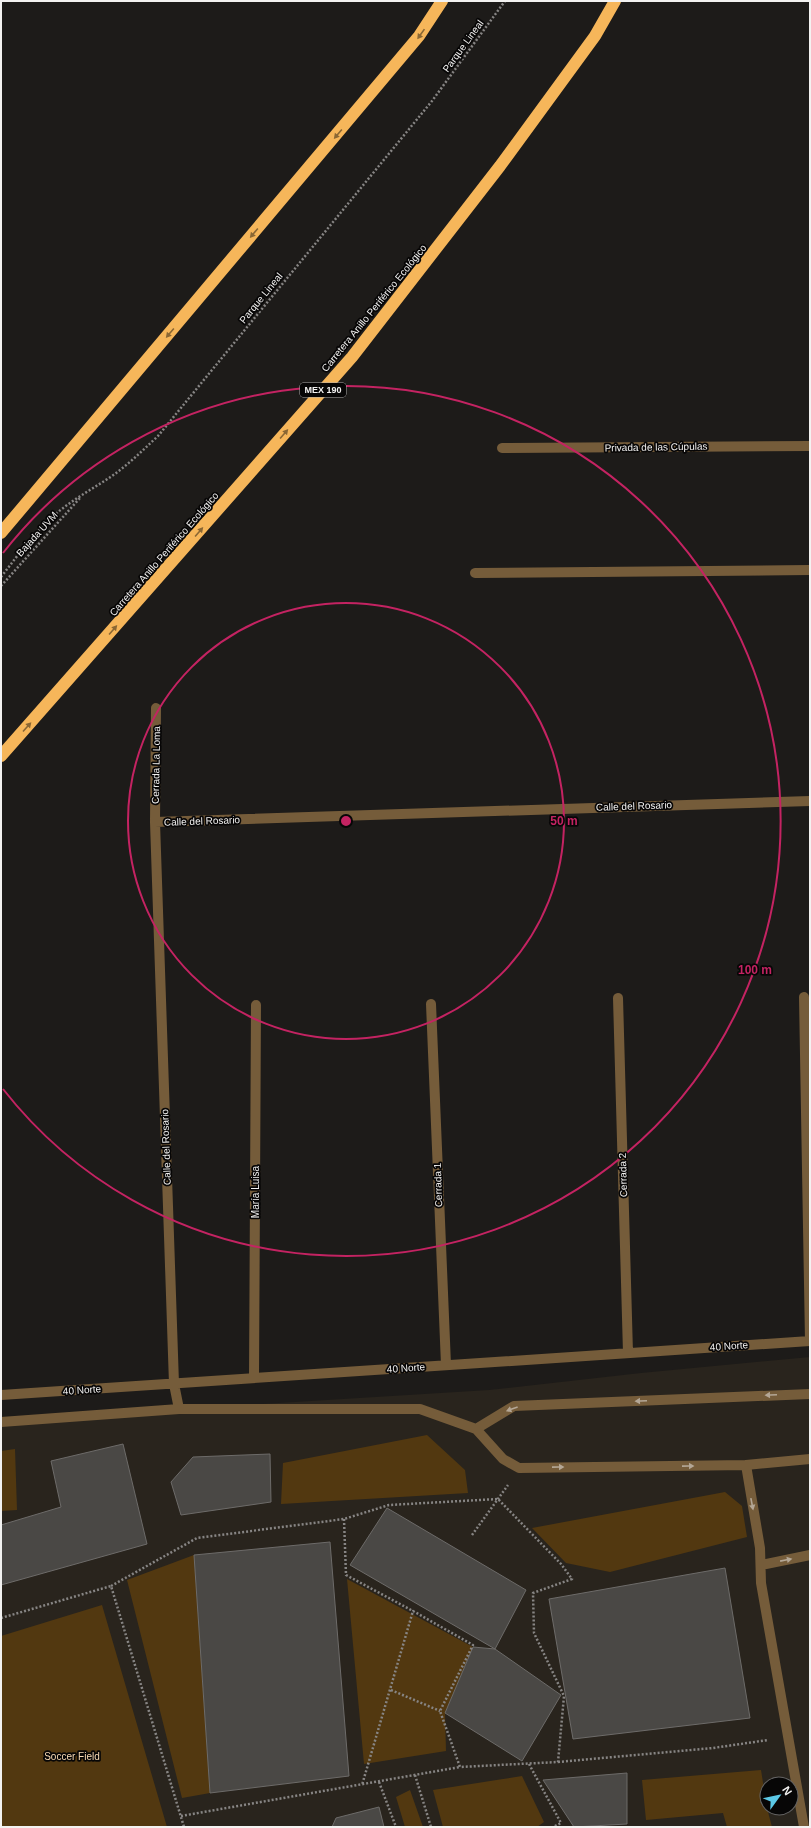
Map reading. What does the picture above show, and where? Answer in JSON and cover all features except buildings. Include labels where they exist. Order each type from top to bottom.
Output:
[{"type":"highway","points":[[1,533],[419,36],[442,1]]},
{"type":"highway","name":"Carretera Anillo Periférico Ecológico","points":[[1,756],[352,357],[500,166],[595,36],[615,1]]},
{"type":"street","name":"Privada de las Cúpulas","points":[[502,448],[810,446]]},
{"type":"street","points":[[475,573],[810,570]]},
{"type":"street","name":"Cerrada La Loma","points":[[155,822],[156,708]]},
{"type":"street","name":"Calle del Rosario","points":[[179,1409],[174,1384],[155,822],[810,801]]},
{"type":"street","points":[[804,997],[810,1341]]},
{"type":"street","name":"Cerrada 2","points":[[618,998],[628,1353]]},
{"type":"street","name":"Cerrada 1","points":[[431,1004],[446,1365]]},
{"type":"street","name":"María Luisa","points":[[254,1378],[256,1005]]},
{"type":"street","name":"40 Norte","points":[[1,1395],[810,1341]]},
{"type":"street","points":[[476,1429],[514,1406],[810,1394]]},
{"type":"street","points":[[1,1422],[179,1409],[420,1409],[476,1429],[503,1459],[520,1468],[746,1465],[810,1459]]},
{"type":"street","points":[[746,1465],[760,1548],[762,1565],[761,1582],[804,1827]]},
{"type":"street","points":[[762,1565],[810,1555]]},
{"type":"path","name":"Parque Lineal","points":[[1,577],[31,537],[59,512],[84,493],[109,478],[133,460],[158,436],[432,101],[505,1]]},
{"type":"path","name":"Bajada UVM","points":[[1,586],[84,493]]},
{"type":"path","points":[[472,1535],[520,1468]]},
{"type":"path","points":[[1,1618],[111,1586],[197,1538],[344,1519],[389,1505],[498,1499],[560,1564],[572,1579],[533,1593],[534,1633],[564,1696],[558,1762]]},
{"type":"path","points":[[344,1519],[346,1575],[473,1645],[440,1711],[460,1767]]},
{"type":"path","points":[[111,1586],[184,1827]]},
{"type":"path","points":[[362,1785],[413,1611]]},
{"type":"path","points":[[391,1690],[440,1711]]},
{"type":"path","points":[[181,1816],[460,1767],[558,1762],[713,1748],[788,1736]]},
{"type":"path","points":[[529,1764],[561,1823],[553,1827]]},
{"type":"path","points":[[415,1775],[431,1827]]},
{"type":"path","points":[[379,1782],[396,1827]]},
{"type":"shaded area","points":[[810,1357],[810,1827],[1,1827],[1,1420],[489,1390],[641,1373]]},
{"type":"green space","points":[[427,1435],[465,1470],[468,1493],[281,1504],[283,1463]]},
{"type":"green space","points":[[15,1449],[17,1510],[1,1511],[1,1451]]},
{"type":"green space","points":[[725,1492],[742,1506],[747,1537],[610,1572],[566,1563],[532,1528]]},
{"type":"green space","points":[[194,1555],[210,1793],[182,1798],[127,1580]]},
{"type":"green space","points":[[347,1579],[473,1647],[445,1713],[446,1751],[364,1764]]},
{"type":"green space","name":"Soccer Field","points":[[102,1605],[167,1827],[1,1827],[1,1636]]},
{"type":"green space","points":[[761,1770],[762,1776],[759,1776],[759,1816],[769,1816],[772,1827],[727,1827],[723,1813],[646,1820],[642,1780]]},
{"type":"green space","points":[[522,1776],[544,1822],[537,1827],[443,1827],[433,1790]]},
{"type":"green space","points":[[410,1790],[423,1827],[405,1827],[396,1797]]}]
